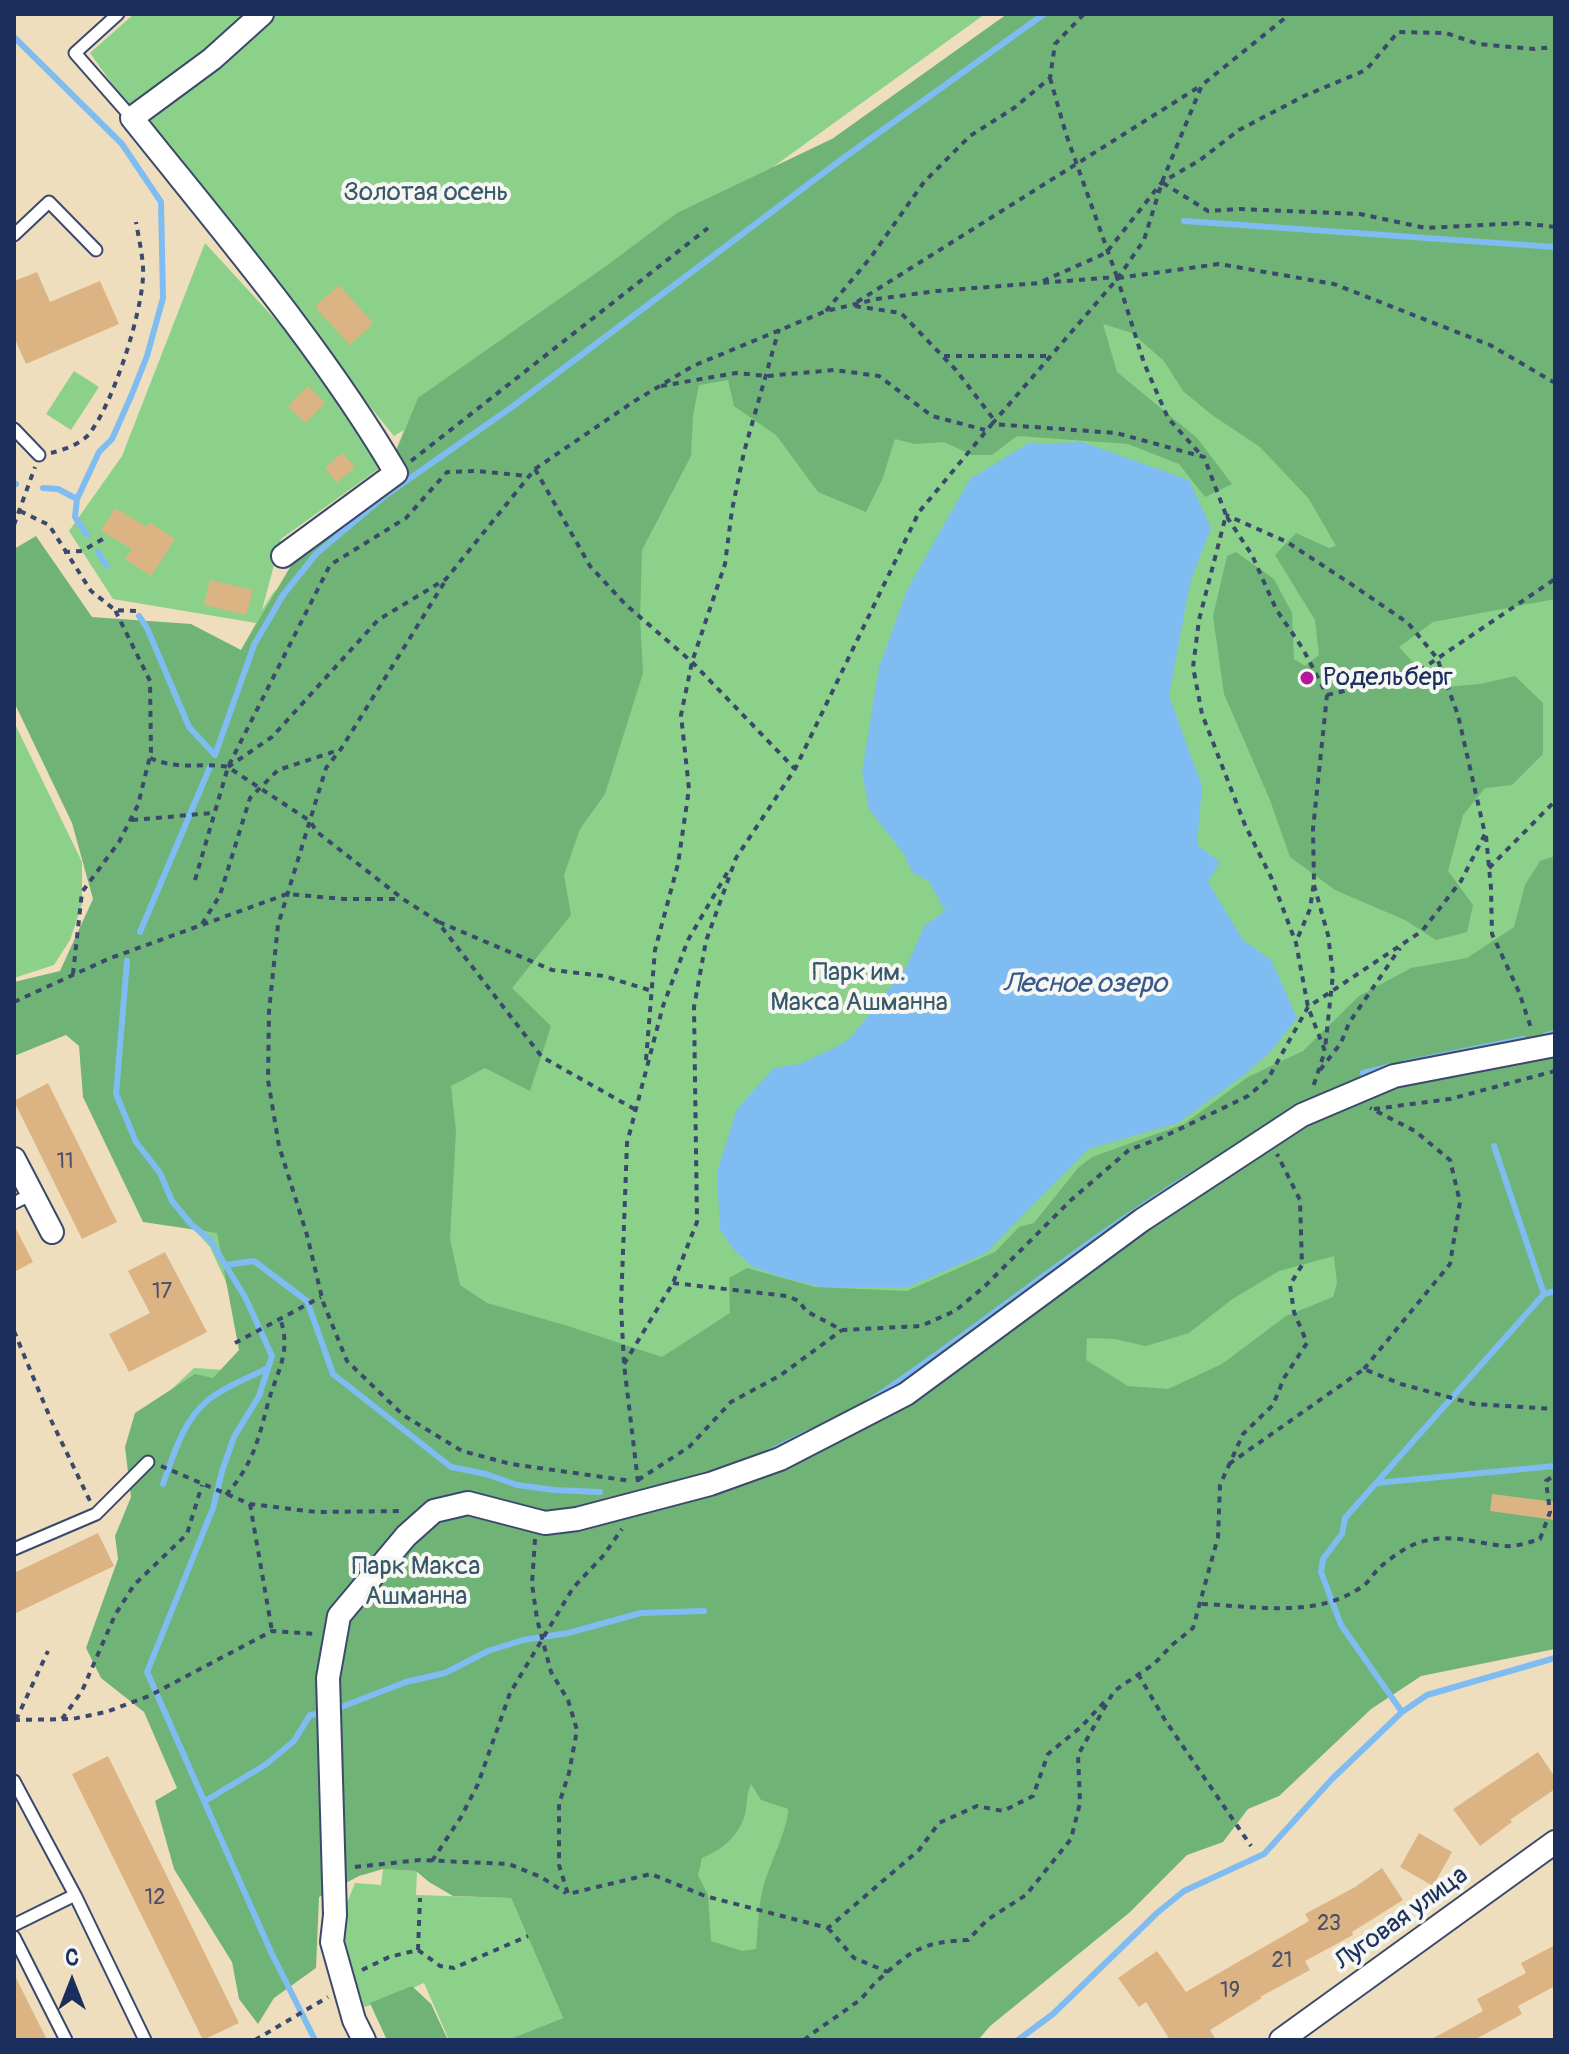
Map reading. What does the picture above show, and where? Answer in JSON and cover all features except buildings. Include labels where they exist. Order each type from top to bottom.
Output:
[{"type":"street","points":[[262,14],[212,59],[132,118],[261,280],[358,413],[396,473],[283,556]]},
{"type":"street","points":[[364,2040],[354,2020],[332,1942],[335,1915],[328,1678],[339,1616],[406,1536],[434,1511],[468,1503],[545,1523],[577,1519],[639,1488],[710,1484],[780,1459],[906,1394],[1142,1220],[1302,1115],[1394,1076],[1546,1047]]},
{"type":"street","points":[[14,1159],[23,1198],[52,1232]]},
{"type":"street","name":"Луговая улица","points":[[1281,2040],[1555,1842]]},
{"type":"lane","points":[[118,14],[75,53],[132,118]]},
{"type":"lane","points":[[14,235],[49,202],[96,250]]},
{"type":"lane","points":[[14,429],[39,455]]},
{"type":"lane","points":[[14,1549],[96,1514],[148,1462]]},
{"type":"lane","points":[[14,1781],[75,1895],[145,2040]]},
{"type":"lane","points":[[14,1925],[75,1895]]},
{"type":"lane","points":[[14,1937],[66,2040]]},
{"type":"path","points":[[1084,14],[1055,44],[1050,78],[1144,363],[1168,418],[1203,457],[1226,515],[1252,555],[1276,609],[1303,649],[1327,695],[1313,829],[1314,882],[1310,909],[1296,943]]},
{"type":"path","points":[[852,305],[1202,85],[1290,14]]},
{"type":"path","points":[[1038,283],[1106,253],[1162,182],[1200,160],[1239,130],[1304,96],[1366,70],[1398,32],[1446,33],[1478,44],[1506,47],[1555,47]]},
{"type":"path","points":[[826,311],[871,257],[924,182],[970,136],[1014,108],[1050,78]]},
{"type":"path","points":[[639,1488],[624,1364],[621,1306],[627,1143],[663,1006],[688,940],[736,858],[795,769],[919,512],[985,430],[1118,278],[1144,240],[1162,182],[1202,85]]},
{"type":"path","points":[[1162,182],[1208,211],[1240,209],[1360,214],[1426,228],[1521,223],[1555,227]]},
{"type":"path","points":[[14,525],[39,455],[63,450],[88,436],[110,394],[135,327],[143,276],[136,222]]},
{"type":"path","points":[[396,473],[708,228]]},
{"type":"path","points":[[639,1488],[511,1464],[462,1451],[403,1415],[347,1361],[321,1297],[307,1235],[279,1146],[268,1080],[269,1011],[278,925],[326,768],[341,749],[446,579],[528,476],[693,366],[826,311],[937,291],[1118,278],[1219,264],[1334,284],[1490,345],[1555,383]]},
{"type":"path","points":[[852,305],[901,313],[943,356],[994,423],[1116,433],[1203,457]]},
{"type":"path","points":[[645,1075],[655,950],[678,864],[689,789],[681,715],[692,662],[725,564],[744,452],[779,329]]},
{"type":"path","points":[[943,356],[1050,356]]},
{"type":"path","points":[[659,387],[736,373],[767,376],[834,370],[879,376],[932,416],[985,430]]},
{"type":"path","points":[[535,469],[590,566],[625,604],[692,662],[795,769]]},
{"type":"path","points":[[195,880],[228,767],[330,565],[406,518],[447,472],[477,471],[528,476]]},
{"type":"path","points":[[20,511],[49,525],[91,591],[115,610],[150,681],[150,758],[138,805],[119,842],[82,892],[73,974]]},
{"type":"path","points":[[1226,515],[1287,542],[1351,584],[1408,623],[1437,658],[1458,715],[1475,781],[1489,868],[1492,934],[1546,1047]]},
{"type":"path","points":[[1226,515],[1199,620],[1193,667],[1202,714],[1296,943],[1308,1007],[1325,1051]]},
{"type":"path","points":[[64,552],[82,551],[103,539]]},
{"type":"path","points":[[228,767],[272,737],[378,620],[446,579]]},
{"type":"path","points":[[1327,695],[1413,675],[1555,579]]},
{"type":"path","points":[[115,610],[138,611]]},
{"type":"path","points":[[201,926],[220,895],[250,798],[278,770],[341,749]]},
{"type":"path","points":[[150,758],[182,767],[228,767],[310,821],[317,832],[403,899],[437,921],[552,970],[604,976],[652,991]]},
{"type":"path","points":[[1489,868],[1555,801]]},
{"type":"path","points":[[131,820],[213,813]]},
{"type":"path","points":[[673,1283],[787,1296],[799,1301],[806,1311],[842,1330],[921,1326],[955,1311],[984,1287],[1061,1209],[1129,1150],[1173,1133],[1248,1096],[1268,1079],[1308,1007],[1422,931],[1461,881],[1485,834]]},
{"type":"path","points":[[624,1364],[673,1283],[697,1222],[694,1007],[706,941],[736,858]]},
{"type":"path","points":[[1302,1115],[1325,1051],[1333,974],[1328,935],[1314,882]]},
{"type":"path","points":[[14,1002],[147,943],[287,894],[344,899],[403,899]]},
{"type":"path","points":[[437,921],[542,1057],[636,1110]]},
{"type":"path","points":[[1319,1072],[1341,1043],[1349,1023],[1402,944]]},
{"type":"path","points":[[1372,1109],[1450,1099],[1555,1071]]},
{"type":"path","points":[[1229,1465],[1364,1369],[1450,1264],[1460,1202],[1450,1160],[1415,1131],[1346,1096]]},
{"type":"path","points":[[828,1928],[919,1850],[939,1823],[977,1806],[1003,1811],[1033,1796],[1048,1754],[1081,1727],[1114,1691],[1154,1664],[1193,1628],[1218,1537],[1220,1485],[1243,1434],[1273,1405],[1284,1378],[1307,1343],[1294,1312],[1290,1285],[1302,1265],[1300,1200],[1276,1152]]},
{"type":"path","points":[[235,1343],[321,1297]]},
{"type":"path","points":[[226,1495],[239,1480],[260,1439],[268,1402],[283,1361],[286,1334],[280,1318]]},
{"type":"path","points":[[432,1861],[478,1784],[510,1693],[573,1588],[603,1556],[639,1488],[689,1447],[731,1402],[781,1375],[842,1330]]},
{"type":"path","points":[[14,1331],[51,1420],[96,1514]]},
{"type":"path","points":[[1364,1369],[1401,1384],[1474,1404],[1555,1409]]},
{"type":"path","points":[[165,1467],[250,1504],[316,1512],[434,1511]]},
{"type":"path","points":[[1202,1604],[1300,1608],[1340,1598],[1364,1586],[1379,1568],[1401,1551],[1418,1543],[1446,1537],[1507,1547],[1540,1539],[1550,1512],[1546,1481],[1555,1475]]},
{"type":"path","points":[[62,1719],[82,1691],[115,1615],[134,1585],[187,1534],[204,1486]]},
{"type":"path","points":[[250,1504],[272,1631]]},
{"type":"path","points":[[545,1523],[535,1540],[532,1584],[551,1672],[568,1700],[577,1730],[559,1804],[559,1865],[568,1894]]},
{"type":"path","points":[[48,1651],[15,1720],[62,1719],[106,1712],[162,1690],[272,1631],[336,1636]]},
{"type":"path","points":[[1138,1674],[1165,1720],[1251,1846]]},
{"type":"path","points":[[804,2040],[855,2004],[921,1946],[938,1941],[968,1940],[987,1920],[1026,1895],[1071,1839],[1080,1803],[1078,1755],[1114,1691]]},
{"type":"path","points":[[332,1870],[432,1861],[509,1864],[541,1877],[568,1894],[651,1874],[705,1896],[828,1928],[854,1958],[888,1972]]},
{"type":"path","points":[[418,1950],[420,1898]]},
{"type":"path","points":[[349,1976],[389,1957],[418,1950],[440,1966],[454,1968],[528,1936]]},
{"type":"path","points":[[255,2040],[312,2009]]},
{"type":"green space","name":"Парк Макса Ашманна","points":[[134,14],[985,14],[773,167],[832,139],[1555,14],[1555,1639],[1421,1676],[1371,1709],[1279,1796],[1210,1795],[1130,1912],[990,2026],[978,2040],[585,1940],[134,1658],[93,1663],[96,1641],[115,1586],[156,1404],[194,1368],[226,1370],[247,1349],[226,1282],[210,1247],[149,1181],[241,650],[256,623],[113,599],[69,531],[122,456],[205,243],[305,352],[384,465],[281,539],[262,610],[273,593],[384,479],[404,430],[394,436],[150,137],[90,53]]},
{"type":"green space","name":"Парк Макса Ашманна","points":[[1007,14],[1555,14],[1555,599],[1433,622],[1399,647],[1436,688],[1480,684],[1515,676],[1543,703],[1543,754],[1512,785],[1485,788],[1463,815],[1448,871],[1473,905],[1467,932],[1436,940],[1405,920],[1335,890],[1290,857],[1270,800],[1224,694],[1213,616],[1227,556],[1236,552],[1274,579],[1292,613],[1294,659],[1305,666],[1319,655],[1315,620],[1275,555],[1296,533],[1329,548],[1336,546],[1309,499],[1260,447],[1183,391],[1164,361],[1132,333],[1103,324],[1117,372],[1197,438],[1232,484],[1205,497],[1179,464],[1128,444],[1017,436],[992,455],[972,455],[944,442],[915,444],[895,439],[882,480],[866,512],[818,492],[776,435],[734,406],[728,380],[699,385],[693,415],[691,456],[642,550],[640,617],[643,673],[605,794],[580,829],[564,875],[571,915],[512,988],[551,1026],[530,1091],[485,1068],[451,1086],[456,1131],[450,1239],[460,1285],[487,1303],[662,1357],[730,1313],[729,1278],[747,1268],[815,1287],[907,1291],[995,1252],[1019,1227],[1034,1223],[1078,1168],[1092,1157],[1184,1124],[1248,1077],[1303,1051],[1359,996],[1411,968],[1467,958],[1514,927],[1525,885],[1540,861],[1555,856],[1555,1649],[1421,1676],[1371,1709],[1279,1796],[1248,1809],[1223,1842],[1187,1855],[1130,1912],[990,2026],[978,2040],[507,2040],[563,2018],[511,1898],[453,1896],[416,1871],[383,1869],[359,1876],[319,1897],[316,1968],[274,1998],[258,2024],[239,1999],[232,1962],[174,1869],[155,1801],[177,1788],[144,1712],[101,1678],[86,1648],[118,1559],[115,1536],[131,1497],[125,1447],[135,1413],[195,1374],[213,1378],[239,1350],[217,1233],[143,1222],[83,1097],[79,1046],[66,1035],[14,1056],[14,982],[60,971],[93,899],[72,823],[14,702],[14,549],[36,536],[92,617],[191,624],[241,650],[308,537],[385,479],[418,398],[677,213],[832,139]],"holes":[[[1334,1256],[1337,1283],[1333,1297],[1286,1316],[1222,1364],[1168,1389],[1128,1386],[1086,1360],[1087,1338],[1114,1339],[1146,1346],[1189,1333],[1231,1300],[1279,1271]],[[751,1784],[761,1800],[788,1809],[762,1892],[756,1949],[742,1951],[711,1941],[708,1895],[698,1875],[702,1858],[724,1845],[740,1827]]]},
{"type":"green space","points":[[74,371],[99,387],[71,430],[46,414]]},
{"type":"green space","points":[[14,722],[82,862],[82,904],[70,940],[54,965],[14,978]]},
{"type":"green space","points":[[383,1869],[417,1871],[416,1895],[511,1898],[563,2018],[507,2040],[449,2040],[424,1983],[413,1988],[431,2004],[446,2040],[387,2040],[371,2005],[360,2008],[338,1925],[355,1883],[381,1885]]},
{"type":"green space","points":[[412,1986],[431,2004],[448,2040],[387,2040],[370,2003]]},
{"type":"water","name":"Лесное озеро","points":[[1082,442],[1189,480],[1211,528],[1190,583],[1169,696],[1202,786],[1197,845],[1220,862],[1208,882],[1243,940],[1271,960],[1297,1018],[1270,1052],[1244,1075],[1178,1123],[1088,1149],[986,1253],[908,1287],[821,1287],[751,1266],[734,1250],[720,1230],[717,1172],[737,1109],[774,1068],[800,1064],[852,1036],[907,966],[924,926],[945,911],[929,881],[912,872],[904,854],[869,809],[862,772],[879,667],[908,588],[970,479],[1027,444]]},
{"type":"waterway","points":[[215,755],[254,645],[283,595],[316,554],[386,495],[512,407],[838,162],[1044,14]]},
{"type":"waterway","points":[[14,37],[122,144],[161,202],[163,298],[147,356],[132,394],[112,439],[99,452],[77,499],[75,517],[87,535]]},
{"type":"waterway","points":[[1184,221],[1555,247]]},
{"type":"waterway","points":[[43,488],[58,489],[77,499]]},
{"type":"waterway","points":[[98,552],[107,566]]},
{"type":"waterway","points":[[139,616],[189,727],[215,755]]},
{"type":"waterway","points":[[140,932],[210,767]]},
{"type":"waterway","points":[[127,961],[116,1094],[136,1142],[160,1173],[172,1201],[191,1224],[210,1240],[245,1297],[272,1356],[259,1396],[234,1437],[213,1508],[147,1672],[271,1952],[315,2040]]},
{"type":"waterway","points":[[1546,1035],[1555,1033]]},
{"type":"waterway","points":[[1405,1063],[1523,1039]]},
{"type":"waterway","points":[[1363,1073],[1391,1066]]},
{"type":"waterway","points":[[1494,1146],[1544,1294]]},
{"type":"waterway","points":[[868,1402],[1112,1227],[1196,1172]]},
{"type":"waterway","points":[[226,1265],[254,1261],[307,1301],[333,1374],[451,1467],[486,1474],[517,1485],[600,1492]]},
{"type":"waterway","points":[[1402,1712],[1341,1625],[1321,1572],[1323,1559],[1342,1534],[1345,1518],[1544,1294],[1555,1291]]},
{"type":"waterway","points":[[163,1484],[180,1440],[199,1409],[221,1391],[268,1368]]},
{"type":"waterway","points":[[765,1454],[809,1432]]},
{"type":"waterway","points":[[1376,1483],[1555,1466]]},
{"type":"waterway","points":[[336,1709],[406,1682],[445,1673],[488,1651],[523,1640],[568,1633],[641,1613],[704,1611]]},
{"type":"waterway","points":[[1018,2040],[1053,2014],[1157,1913],[1184,1891],[1264,1854],[1332,1779],[1402,1712],[1427,1695],[1555,1658]]},
{"type":"waterway","points":[[205,1801],[265,1765],[294,1741],[310,1715],[325,1713]]},
{"type":"place","name":"Родельберг","points":[[1307,678]]},
{"type":"park label","name":"Золотая осень","points":[[426,193]]},
{"type":"park label","name":"Парк им. Макса Ашманна","points":[[859,988]]}]
